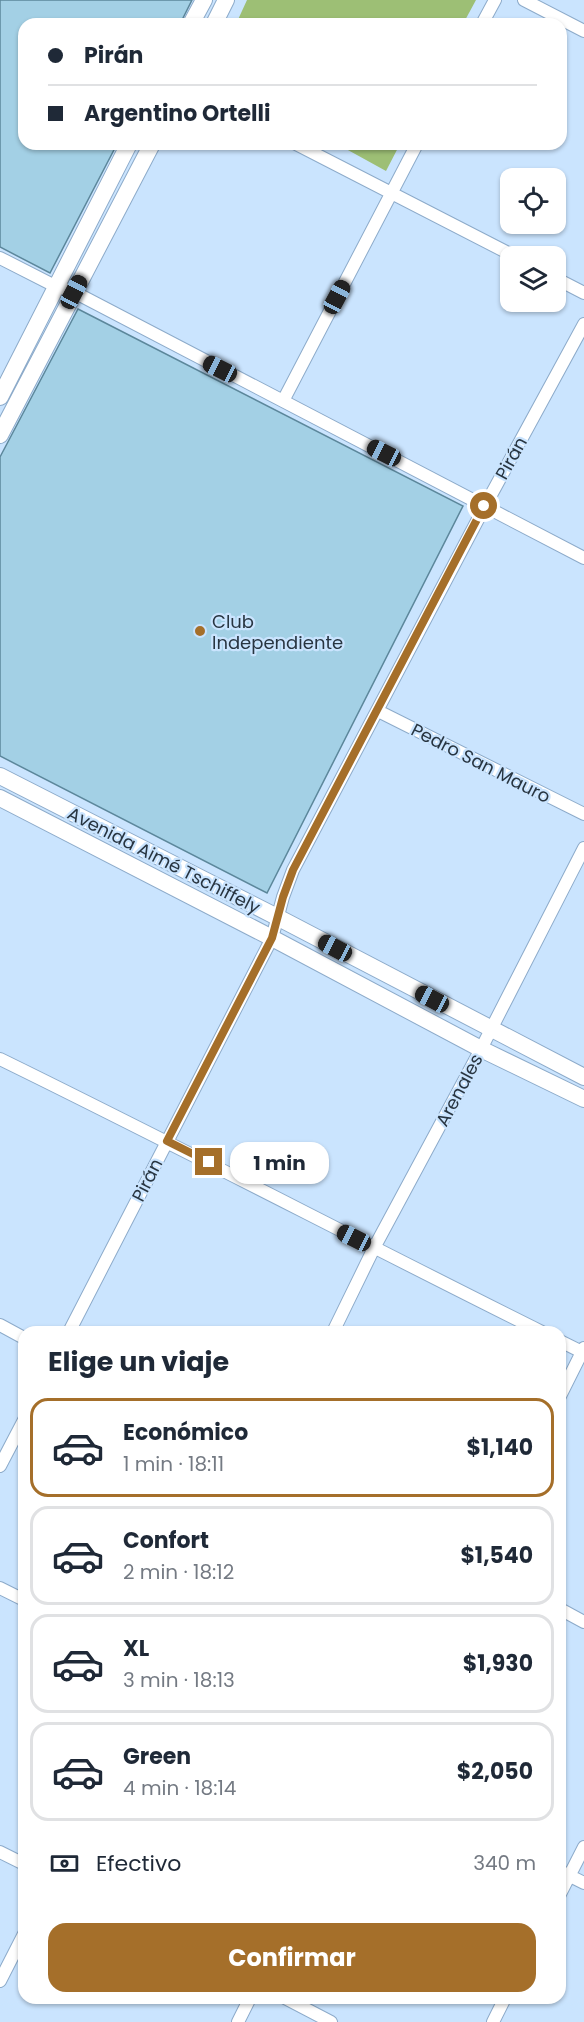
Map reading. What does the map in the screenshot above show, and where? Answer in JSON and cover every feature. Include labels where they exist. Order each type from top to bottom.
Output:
[{"type":"main road","points":[[194,18],[204,0]]},
{"type":"main road","points":[[217,18],[226,0]]},
{"type":"main road","points":[[0,397],[126,150]]},
{"type":"main road","points":[[0,435],[149,150]]},
{"type":"main road","name":"Avenida Aimé Tschiffely","points":[[0,776],[584,1077]]},
{"type":"main road","name":"Avenida Aimé Tschiffely","points":[[0,798],[481,1049],[584,1099]]},
{"type":"street","points":[[485,18],[495,0]]},
{"type":"street","points":[[524,0],[559,18]]},
{"type":"street","points":[[567,22],[584,31]]},
{"type":"street","points":[[308,150],[500,249]]},
{"type":"street","points":[[283,401],[414,150]]},
{"type":"street","points":[[0,258],[55,286],[74,292],[584,558]]},
{"type":"street","points":[[566,284],[584,293]]},
{"type":"street","name":"Pirán","points":[[72,1326],[272,938],[293,870],[484,506],[584,324]]},
{"type":"street","name":"Pedro San Mauro","points":[[378,711],[584,814]]},
{"type":"street","name":"Arenales","points":[[336,1326],[374,1248],[481,1049],[584,848]]},
{"type":"street","points":[[0,1059],[167,1141],[530,1326]]},
{"type":"street","points":[[0,1325],[18,1335]]},
{"type":"street","points":[[566,1344],[583,1351],[566,1384]]},
{"type":"street","points":[[0,1466],[18,1432]]},
{"type":"street","points":[[0,1588],[18,1597]]},
{"type":"street","points":[[566,1612],[584,1622]]},
{"type":"street","points":[[566,1870],[584,1847]]},
{"type":"street","points":[[0,1852],[18,1861]]},
{"type":"street","points":[[566,1874],[584,1883]]},
{"type":"street","points":[[0,1981],[18,1946]]},
{"type":"street","points":[[238,2022],[247,2004]]},
{"type":"street","points":[[296,2004],[331,2022]]},
{"type":"street","points":[[493,2022],[502,2004]]},
{"type":"green space","points":[[247,0],[476,0],[466,18],[239,18]]},
{"type":"green space","points":[[348,150],[397,150],[386,171]]},
{"type":"building","points":[[0,0],[192,0],[183,18],[18,18],[18,150],[114,150],[50,273],[0,247]]},
{"type":"building","name":"Club Independiente","points":[[78,309],[463,506],[267,893],[0,756],[0,457]]},
{"type":"place","name":"Club Independiente","points":[[200,631]]},
{"type":"route","points":[[209,1162],[167,1141],[272,938],[293,870],[484,506]]}]
